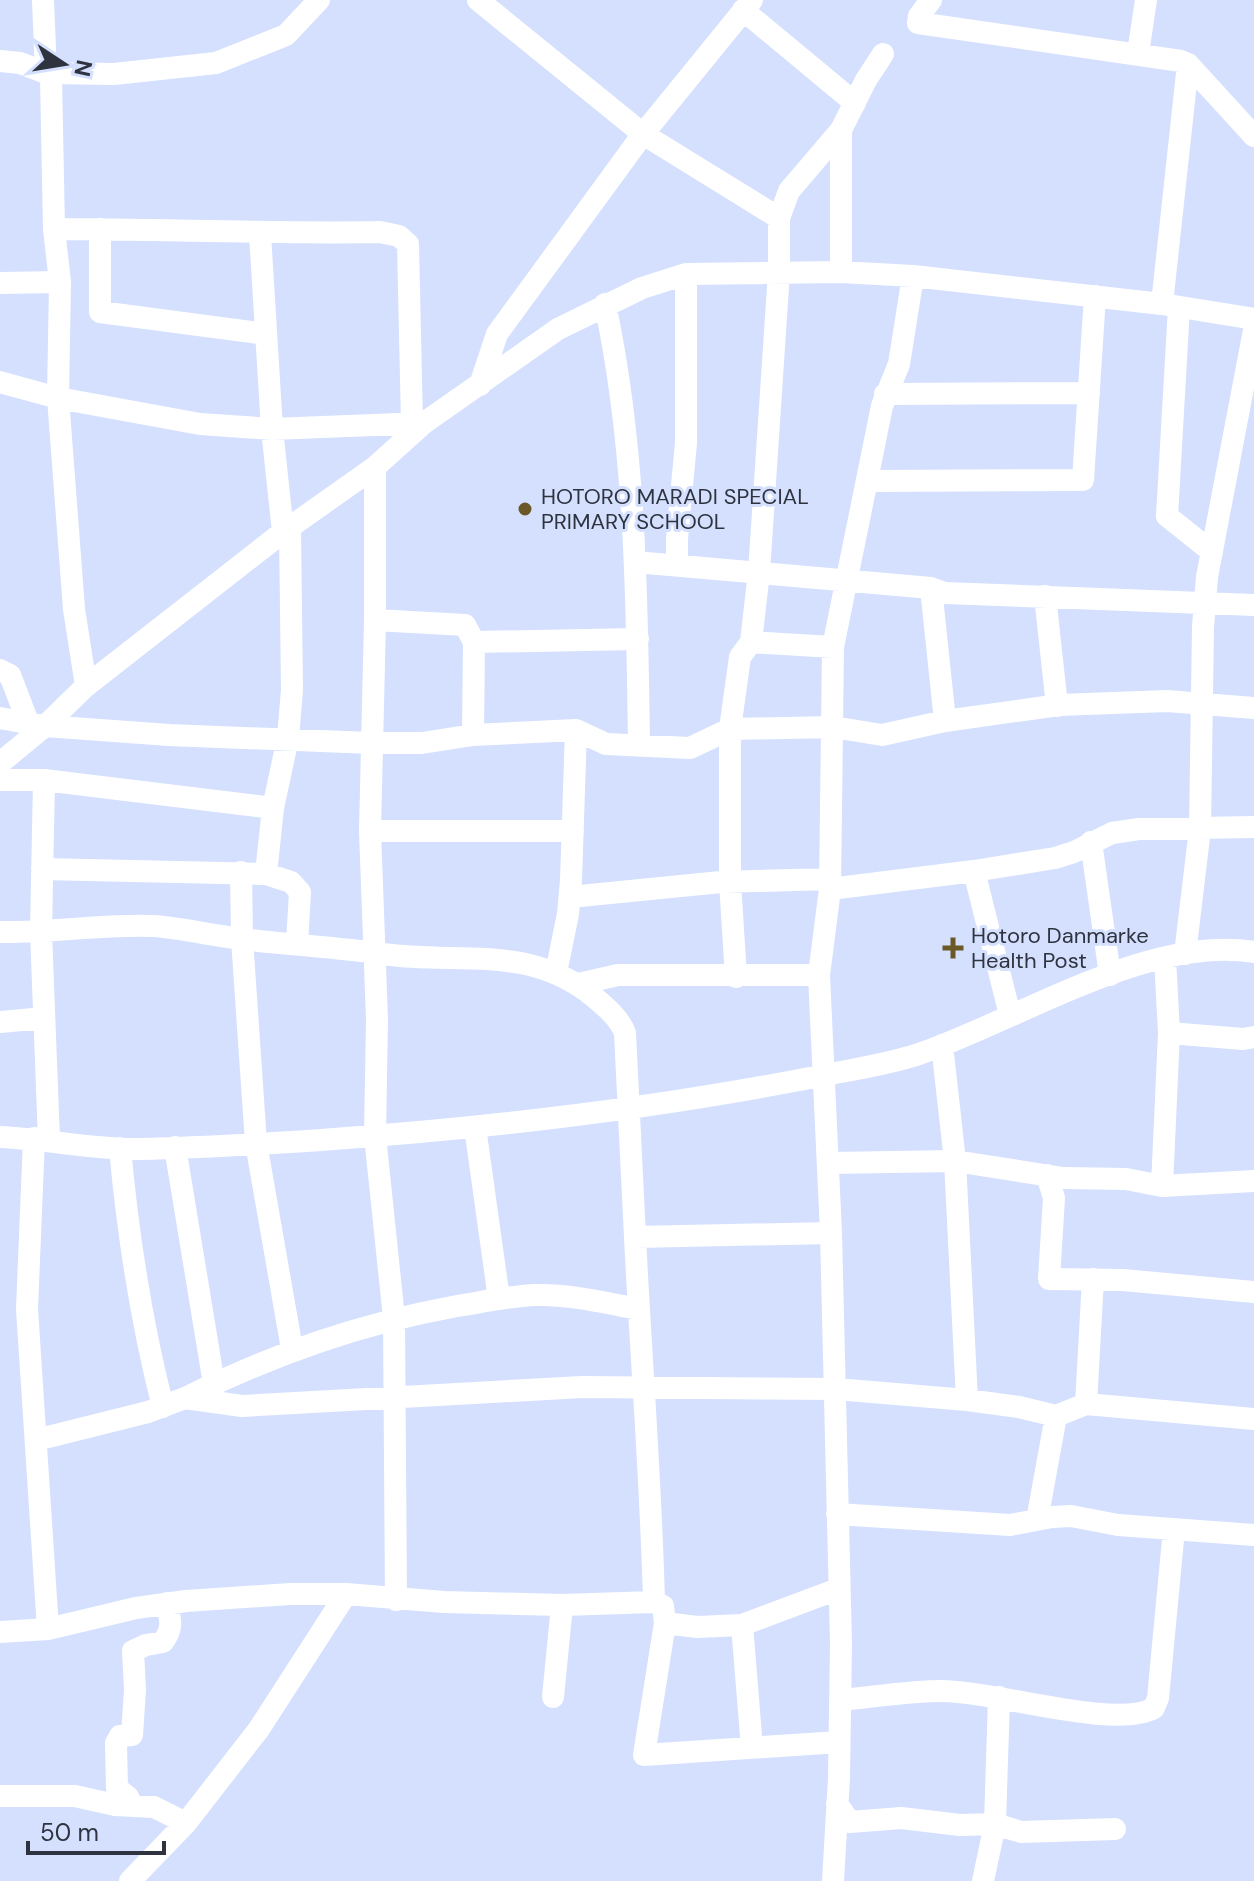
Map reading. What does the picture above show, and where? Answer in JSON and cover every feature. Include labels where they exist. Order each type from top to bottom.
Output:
[{"type":"street","points":[[43,0],[46,73]]},
{"type":"street","points":[[46,73],[114,74],[216,63],[286,35],[319,0]]},
{"type":"street","points":[[478,0],[643,134],[779,218]]},
{"type":"street","points":[[931,0],[919,16],[918,23],[1138,53],[1188,64],[1254,136]]},
{"type":"street","points":[[1138,53],[1146,0]]},
{"type":"street","points":[[480,385],[497,334],[643,134],[748,5],[855,103]]},
{"type":"street","points":[[736,977],[730,882],[730,729],[740,657],[751,642],[759,572],[779,272],[779,218],[789,191],[841,130],[883,54]]},
{"type":"street","points":[[0,61],[20,63],[51,77],[54,229],[60,282],[58,398],[74,609],[86,686]]},
{"type":"street","points":[[1188,64],[1170,305],[1167,516],[1212,552]]},
{"type":"street","points":[[841,130],[841,272]]},
{"type":"street","points":[[54,229],[206,229],[260,234],[380,232],[399,236],[408,244],[418,424]]},
{"type":"street","points":[[100,229],[100,312],[266,334]]},
{"type":"street","points":[[260,234],[272,429],[286,530],[293,638],[288,738],[273,808],[266,874]]},
{"type":"street","points":[[0,763],[36,724],[286,530],[375,467],[418,424],[480,385],[558,329],[642,288],[686,274],[841,272],[913,276],[1095,296],[1254,319]]},
{"type":"street","points":[[677,565],[686,443],[686,274]]},
{"type":"street","points":[[833,1881],[841,1644],[829,1163],[819,975],[830,884],[833,647],[885,394],[895,379],[899,364],[913,276]]},
{"type":"street","points":[[0,283],[60,282]]},
{"type":"street","points":[[867,481],[1083,480],[1095,296]]},
{"type":"street","points":[[605,304],[618,364],[635,562],[639,746]]},
{"type":"street","points":[[1162,1186],[1175,956],[1200,829],[1205,602],[1254,330]]},
{"type":"street","points":[[0,382],[58,398],[200,424],[272,429],[418,424]]},
{"type":"street","points":[[885,394],[1089,393]]},
{"type":"street","points":[[375,467],[370,831],[377,1019],[375,1136],[394,1318],[397,1397],[396,1600]]},
{"type":"street","points":[[635,562],[931,588],[945,593],[1254,605]]},
{"type":"street","points":[[931,588],[945,721]]},
{"type":"street","points":[[1045,596],[1057,706]]},
{"type":"street","points":[[375,620],[465,625],[474,642],[473,735]]},
{"type":"street","points":[[474,642],[638,639]]},
{"type":"street","points":[[751,642],[833,647]]},
{"type":"street","points":[[0,670],[10,675],[36,724]]},
{"type":"street","points":[[0,718],[169,735],[371,743],[422,743],[473,735],[576,730],[606,744],[690,748],[730,729],[833,727],[882,735],[945,721],[1057,706],[1204,703],[1254,708]]},
{"type":"street","points":[[556,973],[570,897],[576,730]]},
{"type":"street","points":[[0,780],[44,780],[273,808]]},
{"type":"street","points":[[44,780],[42,1139],[27,1309],[48,1629]]},
{"type":"street","points":[[570,897],[730,882],[830,884],[974,871],[1055,858],[1112,833],[1139,829],[1254,827]]},
{"type":"street","points":[[370,831],[573,831]]},
{"type":"street","points":[[1091,842],[1110,975]]},
{"type":"street","points":[[42,869],[266,874],[291,882],[300,892],[297,944]]},
{"type":"street","points":[[974,871],[1010,1015]]},
{"type":"street","points":[[241,872],[242,939],[256,1143],[292,1349]]},
{"type":"street","points":[[0,932],[154,926],[242,939],[411,956],[487,957],[556,973],[578,984],[603,1004],[624,1028],[631,1107],[654,1602]]},
{"type":"street","points":[[0,1137],[120,1148],[175,1147],[375,1136],[631,1107],[823,1075],[917,1055],[1110,975],[1175,956],[1217,950],[1254,952]]},
{"type":"street","points":[[578,984],[618,975],[819,975]]},
{"type":"street","points":[[0,1022],[44,1018]]},
{"type":"street","points":[[1169,1033],[1243,1039],[1254,1037]]},
{"type":"street","points":[[942,1045],[955,1161],[967,1400]]},
{"type":"street","points":[[475,1127],[499,1299]]},
{"type":"street","points":[[175,1147],[214,1384]]},
{"type":"street","points":[[120,1148],[127,1232],[148,1348],[163,1407]]},
{"type":"street","points":[[829,1163],[955,1161],[1047,1175],[1126,1179],[1162,1186],[1254,1181]]},
{"type":"street","points":[[1047,1175],[1054,1198],[1049,1279],[1123,1280],[1254,1292]]},
{"type":"street","points":[[635,1237],[831,1233]]},
{"type":"street","points":[[1086,1404],[1093,1279]]},
{"type":"street","points":[[36,1440],[163,1407],[292,1349],[394,1318],[535,1295],[565,1296],[639,1309]]},
{"type":"street","points":[[185,1398],[242,1406],[582,1387],[836,1389],[967,1400],[1056,1416],[1086,1404],[1254,1419]]},
{"type":"street","points":[[1037,1520],[1056,1416]]},
{"type":"street","points":[[837,1514],[1010,1525],[1071,1516],[1118,1525],[1254,1535]]},
{"type":"street","points":[[840,1700],[944,1691],[999,1697],[1092,1714],[1145,1713],[1154,1708],[1158,1698],[1174,1529]]},
{"type":"street","points":[[665,1623],[697,1627],[742,1625],[838,1589]]},
{"type":"street","points":[[0,1632],[48,1629],[167,1603],[290,1594],[562,1605],[654,1602],[663,1606],[665,1623],[644,1755],[839,1742]]},
{"type":"street","points":[[130,1881],[186,1823],[259,1729],[346,1594]]},
{"type":"street","points":[[132,1806],[128,1797],[117,1788],[116,1743],[120,1736],[132,1735],[135,1690],[133,1651],[163,1642],[172,1623],[167,1603]]},
{"type":"street","points":[[553,1697],[562,1605]]},
{"type":"street","points":[[742,1625],[752,1748]]},
{"type":"street","points":[[983,1881],[995,1824],[999,1697]]},
{"type":"street","points":[[0,1796],[75,1796],[115,1805],[154,1807],[186,1823]]},
{"type":"street","points":[[837,1804],[850,1822],[901,1818],[960,1825],[995,1824],[1021,1832],[1115,1829]]},
{"type":"place","name":"HOTORO MARADI SPECIAL PRIMARY SCHOOL","points":[[525,509]]},
{"type":"place","name":"Hotoro Danmarke Health Post","points":[[953,948]]}]
